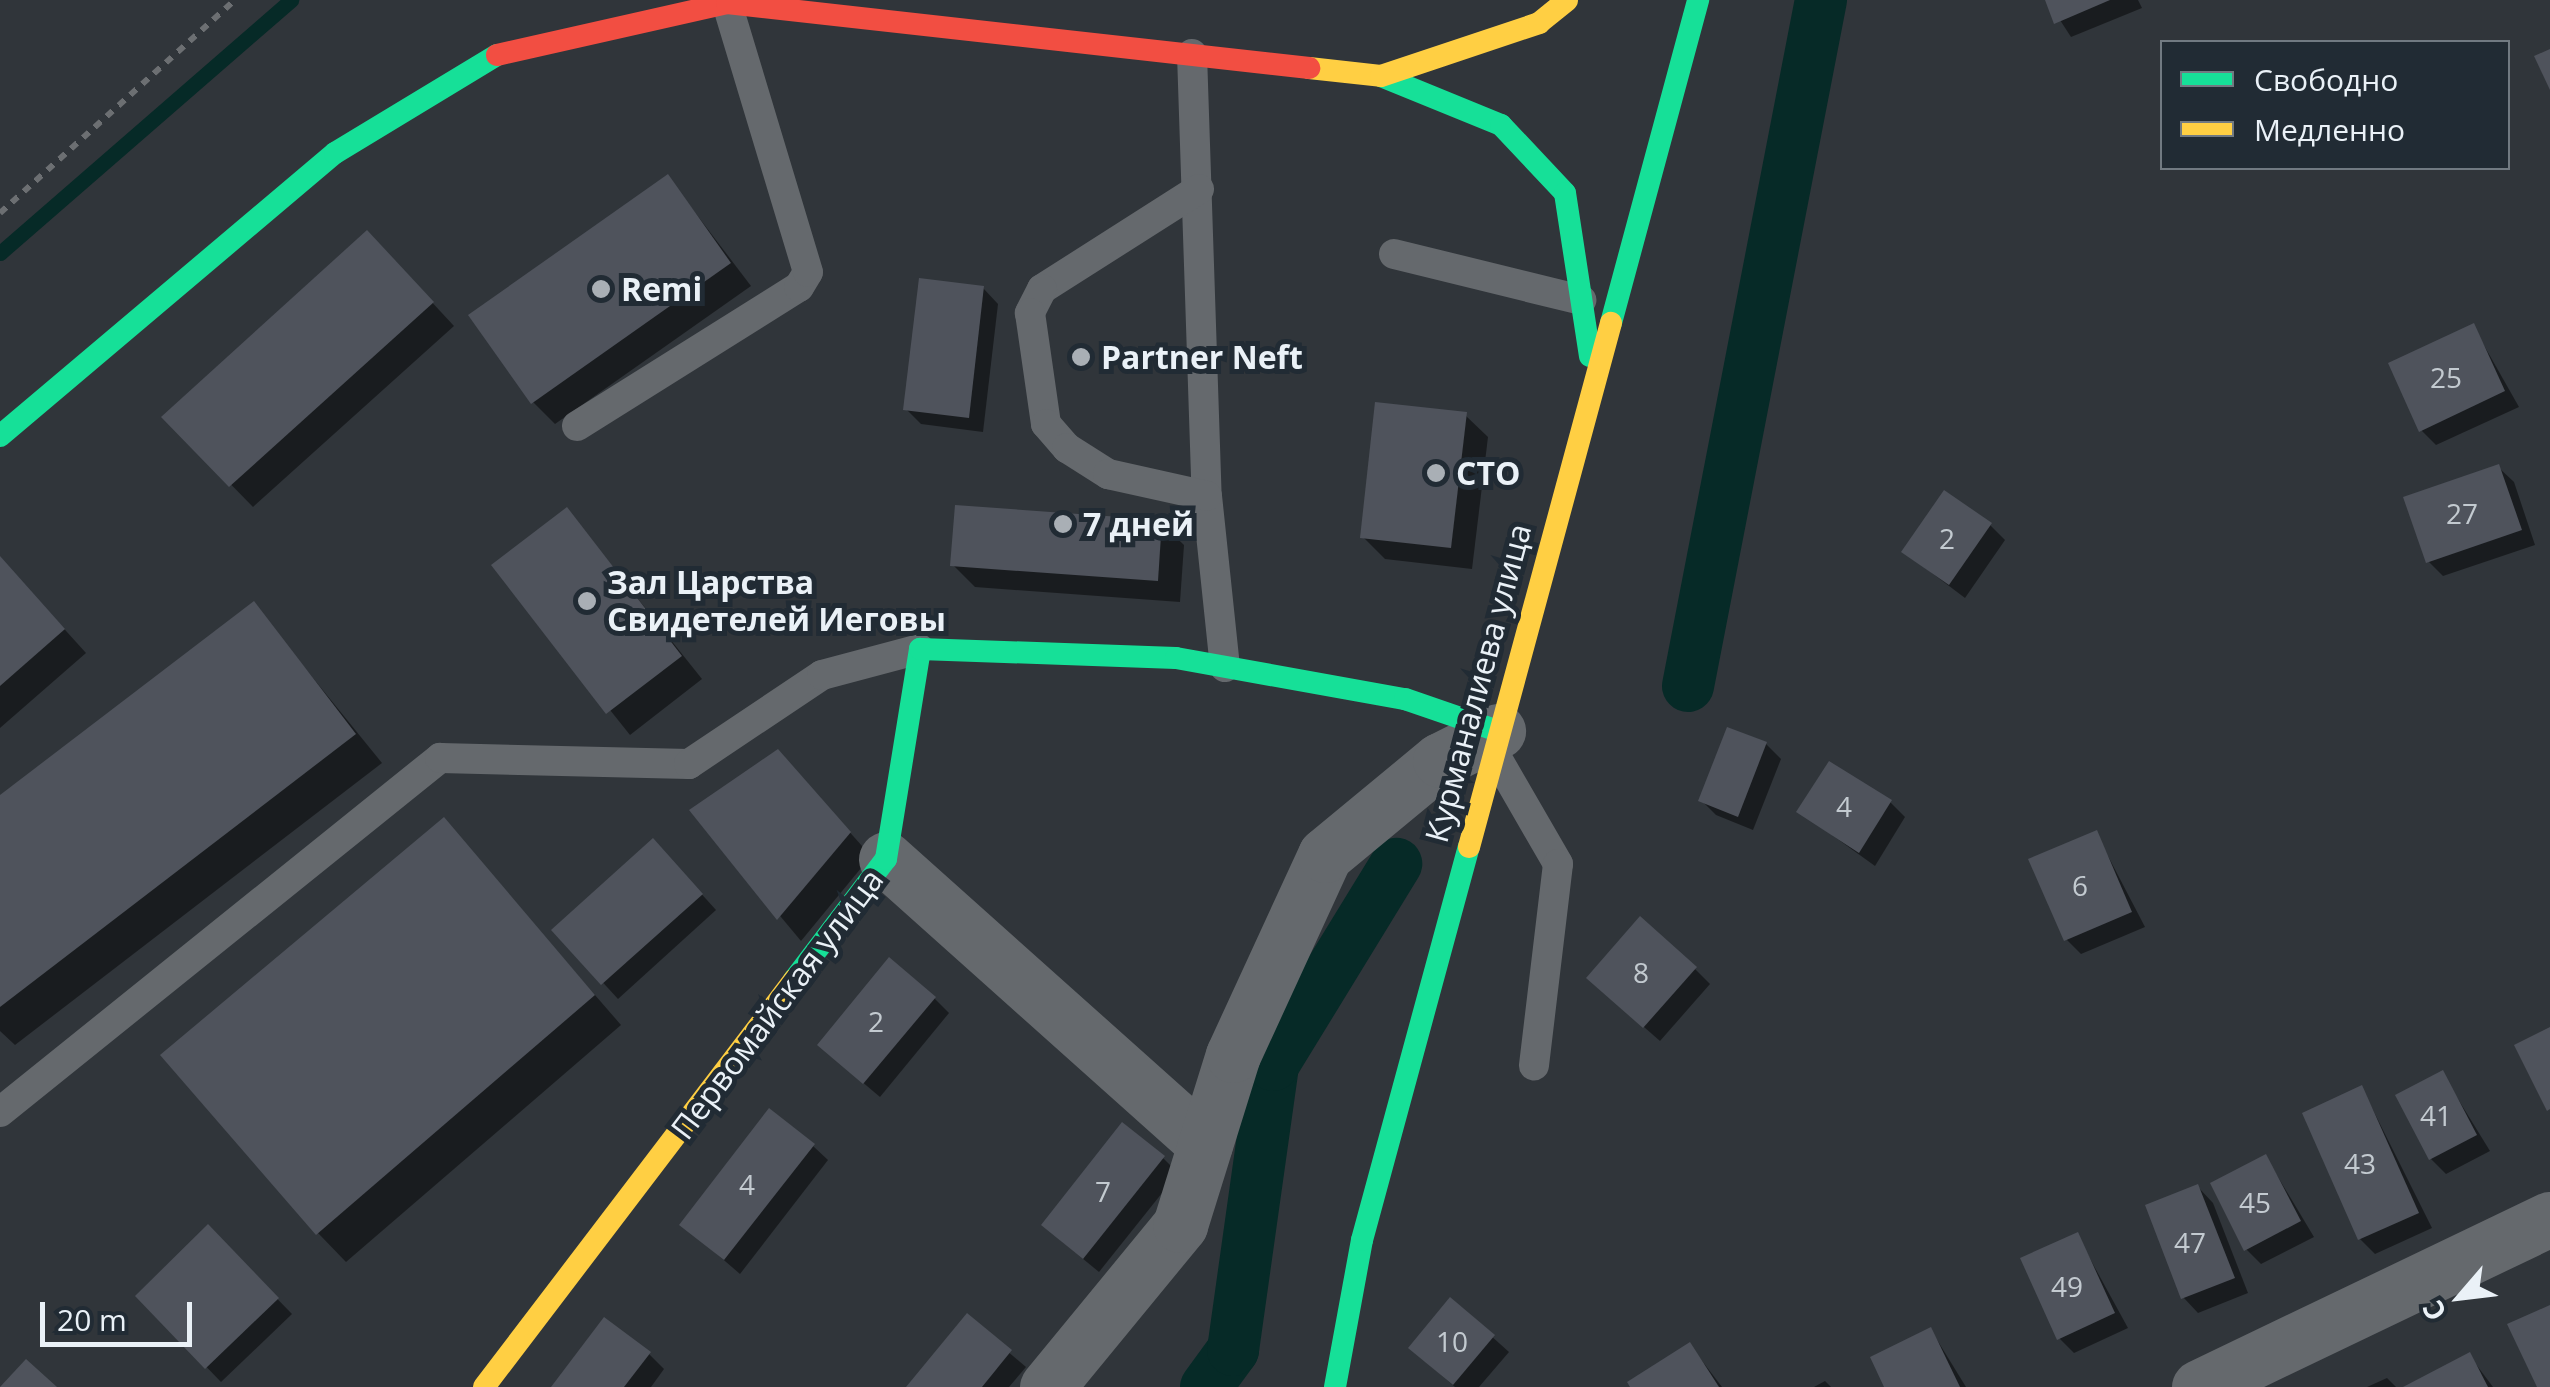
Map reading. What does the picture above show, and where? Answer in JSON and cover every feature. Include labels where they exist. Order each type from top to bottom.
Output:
[{"type":"main road","points":[[1381,76],[1539,23],[1568,0]]},
{"type":"main road","name":"Курманалиева улица","points":[[1335,1387],[1362,1240],[1593,376],[1698,0]]},
{"type":"main road","points":[[0,436],[335,153],[498,54],[727,2],[1381,76],[1501,125],[1565,194],[1593,376]]},
{"type":"main road","points":[[920,649],[1225,667],[1406,699],[1496,742]]},
{"type":"main road","name":"Первомайская улица","points":[[484,1387],[886,859],[920,649]]},
{"type":"street","points":[[1046,1387],[1180,1225],[1233,1054],[1325,855],[1440,760],[1496,742]]},
{"type":"street","points":[[886,859],[1205,1144]]},
{"type":"street","points":[[2199,1387],[2550,1218]]},
{"type":"lane","points":[[577,426],[799,287],[808,272],[727,2]]},
{"type":"lane","points":[[1192,54],[1208,496],[1225,667]]},
{"type":"lane","points":[[1199,189],[1042,289],[1030,314],[1046,424],[1066,448],[1108,474],[1208,496]]},
{"type":"lane","points":[[1394,254],[1582,300]]},
{"type":"lane","points":[[0,1112],[440,758],[689,764],[822,675],[920,649]]},
{"type":"lane","points":[[1496,742],[1558,864],[1534,1066]]},
{"type":"path","points":[[0,213],[235,0]]},
{"type":"building","points":[[2045,0],[2110,0],[2054,24]]},
{"type":"building","points":[[2550,49],[2550,90],[2534,56]]},
{"type":"building","points":[[668,174],[731,263],[531,404],[468,315]]},
{"type":"building","points":[[367,230],[434,302],[229,487],[161,417]]},
{"type":"building","points":[[919,278],[984,286],[969,418],[903,410]]},
{"type":"building","points":[[2474,323],[2505,391],[2419,432],[2388,363]]},
{"type":"building","points":[[1375,402],[1467,412],[1451,548],[1360,538]]},
{"type":"building","points":[[2499,464],[2522,530],[2426,563],[2403,497]]},
{"type":"building","points":[[1944,490],[1992,523],[1949,585],[1901,552]]},
{"type":"building","points":[[955,505],[1162,520],[1158,581],[950,566]]},
{"type":"building","points":[[567,507],[682,656],[606,714],[491,565]]},
{"type":"building","points":[[0,556],[65,629],[0,686]]},
{"type":"building","points":[[254,601],[356,734],[0,1007],[0,795]]},
{"type":"building","points":[[1727,727],[1767,742],[1738,817],[1698,801]]},
{"type":"building","points":[[778,749],[851,832],[777,920],[689,810]]},
{"type":"building","points":[[1829,761],[1892,800],[1859,853],[1796,812]]},
{"type":"building","points":[[444,817],[595,995],[316,1235],[160,1055]]},
{"type":"building","points":[[2097,830],[2132,912],[2064,941],[2028,859]]},
{"type":"building","points":[[653,838],[703,894],[601,985],[551,930]]},
{"type":"building","points":[[1640,916],[1697,967],[1643,1028],[1586,978]]},
{"type":"building","points":[[889,957],[936,997],[863,1084],[817,1045]]},
{"type":"building","points":[[2550,1027],[2550,1109],[2547,1111],[2514,1045]]},
{"type":"building","points":[[2443,1070],[2477,1135],[2429,1160],[2395,1095]]},
{"type":"building","points":[[2362,1085],[2419,1213],[2358,1240],[2302,1113]]},
{"type":"building","points":[[769,1108],[815,1144],[724,1260],[679,1225]]},
{"type":"building","points":[[1122,1122],[1165,1156],[1083,1259],[1041,1225]]},
{"type":"building","points":[[2266,1154],[2301,1221],[2244,1251],[2210,1183]]},
{"type":"building","points":[[2198,1184],[2235,1278],[2181,1299],[2145,1205]]},
{"type":"building","points":[[208,1224],[279,1298],[205,1369],[135,1296]]},
{"type":"building","points":[[2078,1232],[2115,1313],[2057,1340],[2020,1258]]},
{"type":"building","points":[[1450,1297],[1495,1335],[1453,1385],[1408,1348]]},
{"type":"building","points":[[2550,1305],[2550,1387],[2537,1387],[2507,1324]]},
{"type":"building","points":[[967,1313],[1012,1350],[982,1387],[906,1387]]},
{"type":"building","points":[[604,1317],[651,1352],[624,1387],[551,1387]]},
{"type":"building","points":[[1931,1327],[1960,1387],[1884,1387],[1870,1357]]},
{"type":"building","points":[[1690,1342],[1719,1387],[1630,1387],[1627,1382]]},
{"type":"building","points":[[2470,1352],[2488,1387],[2403,1387]]},
{"type":"building","points":[[26,1359],[57,1387],[0,1387]]},
{"type":"waterway","points":[[0,253],[291,0]]},
{"type":"waterway","points":[[1688,686],[1821,0]]},
{"type":"waterway","points":[[1206,1387],[1233,1350],[1273,1065],[1396,864]]},
{"type":"traffic: fast","points":[[1611,323],[1698,0]]},
{"type":"traffic: fast","points":[[0,436],[335,153],[497,55]]},
{"type":"traffic: fast","points":[[1381,76],[1501,125],[1565,193],[1590,356]]},
{"type":"traffic: fast","points":[[794,980],[886,859],[920,649],[1176,658],[1405,699],[1498,731]]},
{"type":"traffic: fast","points":[[1335,1387],[1362,1240],[1469,847]]},
{"type":"traffic: slow","points":[[1309,68],[1381,76],[1539,23],[1567,0]]},
{"type":"traffic: slow","points":[[1469,847],[1611,323]]},
{"type":"traffic: slow","points":[[484,1387],[794,980]]},
{"type":"traffic: jam","points":[[497,55],[727,3],[1309,68]]},
{"type":"place","name":"Remi","points":[[601,289]]},
{"type":"place","name":"Partner Neft","points":[[1081,357]]},
{"type":"place","name":"СТО","points":[[1436,473]]},
{"type":"place","name":"7 дней","points":[[1063,524]]},
{"type":"place","name":"Зал Царства Свидетелей Иеговы","points":[[587,601]]}]
